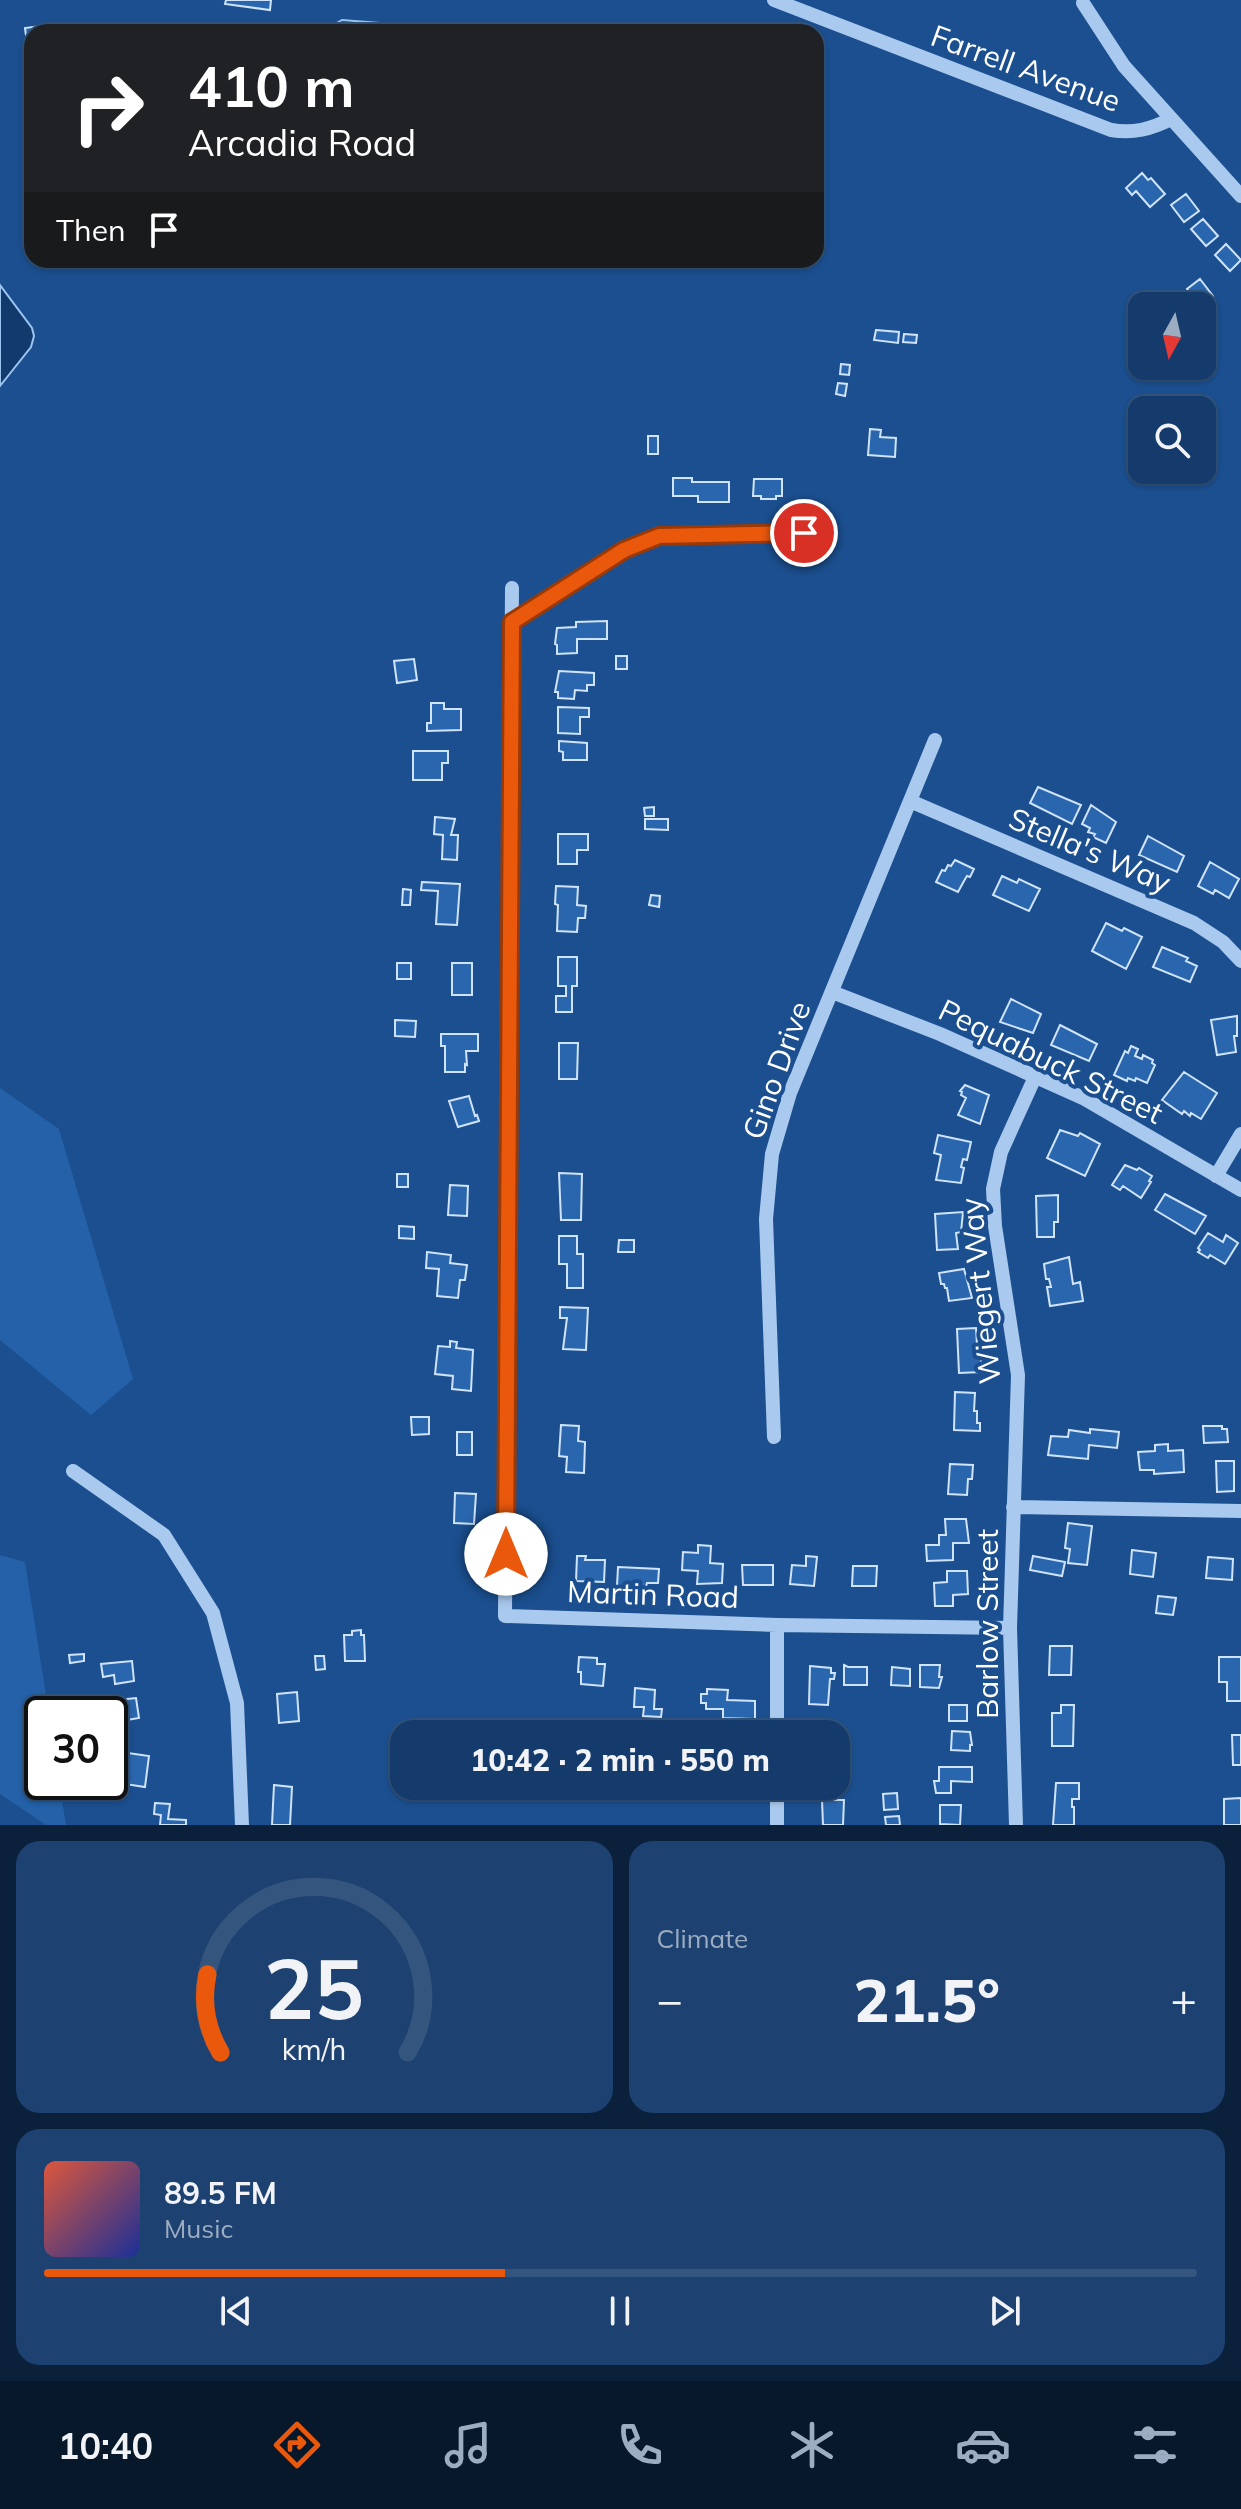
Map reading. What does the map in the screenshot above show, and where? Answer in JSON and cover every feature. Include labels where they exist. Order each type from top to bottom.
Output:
[{"type":"street","name":"Farrell Avenue","points":[[774,0],[1111,130],[1143,130],[1171,119]]},
{"type":"street","points":[[1083,3],[1124,66],[1241,196]]},
{"type":"street","points":[[512,622],[624,550],[659,536],[804,533]]},
{"type":"street","name":"Martin Road","points":[[512,588],[505,1616],[777,1625],[1010,1628]]},
{"type":"street","name":"Gino Drive","points":[[774,1437],[766,1219],[772,1154],[790,1093],[935,740]]},
{"type":"street","name":"Stella's Way","points":[[910,801],[1186,919],[1213,935],[1241,961]]},
{"type":"street","name":"Pequabuck Street","points":[[832,992],[940,1034],[1101,1108],[1241,1190]]},
{"type":"street","name":"Wiegert Way","points":[[1013,1507],[1018,1375],[995,1226],[993,1189],[1001,1152],[1035,1077]]},
{"type":"street","points":[[1216,1176],[1241,1134]]},
{"type":"street","points":[[73,1471],[164,1535],[213,1613],[237,1703],[242,1825]]},
{"type":"street","name":"Barlow Street","points":[[1016,1825],[1010,1628],[1013,1507],[1241,1511]]},
{"type":"street","points":[[777,1625],[777,1720]]},
{"type":"street","points":[[777,1800],[777,1825]]},
{"type":"shaded area","points":[[342,20],[381,24],[335,24]]},
{"type":"shaded area","points":[[0,285],[32,328],[34,336],[31,347],[0,386]]},
{"type":"shaded area","points":[[0,1088],[59,1129],[133,1379],[91,1415],[0,1340]]},
{"type":"shaded area","points":[[0,1555],[25,1562],[46,1696],[24,1696],[24,1800],[62,1800],[66,1825],[46,1825],[0,1794]]},
{"type":"building","points":[[226,0],[271,0],[270,10],[225,4]]},
{"type":"building","points":[[1142,173],[1165,194],[1150,207],[1136,191],[1132,195],[1126,188]]},
{"type":"building","points":[[1186,194],[1199,211],[1184,222],[1171,205]]},
{"type":"building","points":[[1203,219],[1218,236],[1206,246],[1191,229]]},
{"type":"building","points":[[1226,244],[1241,260],[1230,271],[1215,255]]},
{"type":"building","points":[[1200,279],[1210,292],[1189,292],[1187,289]]},
{"type":"building","points":[[876,330],[899,332],[898,343],[874,340]]},
{"type":"building","points":[[904,334],[917,335],[916,343],[903,342]]},
{"type":"building","points":[[841,364],[850,365],[849,375],[840,374]]},
{"type":"building","points":[[838,383],[847,384],[845,396],[836,394]]},
{"type":"building","points":[[870,429],[881,430],[880,437],[896,438],[895,457],[868,455]]},
{"type":"building","points":[[648,436],[658,436],[658,454],[648,454]]},
{"type":"building","points":[[673,478],[692,478],[692,482],[729,482],[729,502],[698,502],[698,496],[673,496]]},
{"type":"building","points":[[754,479],[782,479],[782,496],[761,499],[761,496],[753,496]]},
{"type":"building","points":[[607,621],[607,639],[577,639],[577,653],[557,654],[557,628],[576,627],[576,622]]},
{"type":"building","points":[[616,656],[627,656],[627,669],[616,669]]},
{"type":"building","points":[[414,659],[417,680],[397,683],[394,661]]},
{"type":"building","points":[[559,671],[594,673],[594,685],[587,685],[587,691],[575,690],[574,699],[558,698],[558,692],[555,692]]},
{"type":"building","points":[[431,703],[444,703],[444,709],[461,709],[461,730],[427,731],[427,723],[431,723]]},
{"type":"building","points":[[558,707],[589,708],[589,717],[580,717],[580,734],[558,733]]},
{"type":"building","points":[[559,741],[587,743],[587,760],[563,760]]},
{"type":"building","points":[[413,751],[448,751],[448,763],[442,763],[442,780],[413,780]]},
{"type":"building","points":[[1038,787],[1081,805],[1072,824],[1030,803]]},
{"type":"building","points":[[1091,805],[1116,822],[1106,843],[1093,837],[1095,834],[1088,832],[1090,828],[1082,824]]},
{"type":"building","points":[[654,807],[654,816],[645,816],[644,808]]},
{"type":"building","points":[[435,817],[455,819],[451,835],[458,835],[457,860],[442,859],[443,835],[434,834]]},
{"type":"building","points":[[645,819],[668,819],[668,830],[645,829]]},
{"type":"building","points":[[558,834],[588,834],[588,850],[577,850],[577,864],[558,864]]},
{"type":"building","points":[[1148,836],[1184,856],[1177,872],[1139,855]]},
{"type":"building","points":[[955,860],[974,869],[958,892],[936,882],[942,870],[945,871]]},
{"type":"building","points":[[1210,862],[1239,879],[1229,898],[1215,890],[1213,894],[1198,886]]},
{"type":"building","points":[[1002,876],[1017,883],[1019,879],[1040,889],[1029,911],[993,895]]},
{"type":"building","points":[[422,882],[460,884],[457,925],[436,924],[438,891],[421,890]]},
{"type":"building","points":[[556,886],[578,887],[577,905],[586,906],[585,918],[578,918],[577,932],[557,931]]},
{"type":"building","points":[[403,889],[411,890],[410,905],[402,905]]},
{"type":"building","points":[[651,895],[660,896],[659,907],[649,905]]},
{"type":"building","points":[[1106,923],[1142,937],[1126,969],[1092,951]]},
{"type":"building","points":[[1162,947],[1188,958],[1186,961],[1197,966],[1190,982],[1153,967]]},
{"type":"building","points":[[558,957],[577,957],[577,986],[572,986],[572,1012],[556,1012],[556,996],[566,996],[566,986],[558,986]]},
{"type":"building","points":[[397,963],[411,963],[411,979],[397,979]]},
{"type":"building","points":[[452,963],[472,963],[472,995],[452,995]]},
{"type":"building","points":[[1011,999],[1041,1014],[1033,1033],[1000,1022]]},
{"type":"building","points":[[1237,1016],[1237,1036],[1234,1036],[1236,1052],[1217,1055],[1211,1020]]},
{"type":"building","points":[[395,1020],[416,1021],[415,1037],[395,1036]]},
{"type":"building","points":[[1060,1025],[1097,1044],[1089,1061],[1051,1045]]},
{"type":"building","points":[[441,1034],[478,1034],[478,1051],[466,1051],[465,1072],[445,1072],[445,1046],[441,1046]]},
{"type":"building","points":[[559,1043],[578,1043],[577,1079],[559,1079]]},
{"type":"building","points":[[1131,1046],[1138,1049],[1135,1056],[1142,1059],[1143,1055],[1153,1060],[1155,1065],[1147,1083],[1136,1078],[1135,1081],[1128,1078],[1127,1081],[1114,1075],[1125,1051],[1128,1053]]},
{"type":"building","points":[[1184,1072],[1217,1093],[1201,1119],[1184,1111],[1182,1114],[1162,1100]]},
{"type":"building","points":[[965,1085],[989,1095],[980,1124],[958,1115],[966,1098],[960,1091]]},
{"type":"building","points":[[469,1096],[479,1121],[458,1127],[449,1101]]},
{"type":"building","points":[[1060,1130],[1078,1136],[1080,1133],[1100,1144],[1085,1176],[1047,1158]]},
{"type":"building","points":[[938,1135],[971,1142],[967,1160],[963,1159],[961,1167],[964,1168],[961,1183],[936,1180],[941,1155],[934,1153]]},
{"type":"building","points":[[1125,1165],[1139,1168],[1152,1176],[1141,1198],[1123,1186],[1120,1190],[1112,1185]]},
{"type":"building","points":[[559,1173],[582,1174],[581,1220],[561,1220]]},
{"type":"building","points":[[397,1174],[408,1174],[408,1187],[397,1187]]},
{"type":"building","points":[[450,1185],[468,1186],[467,1216],[448,1215]]},
{"type":"building","points":[[1165,1194],[1206,1216],[1195,1234],[1155,1210]]},
{"type":"building","points":[[1058,1195],[1058,1222],[1054,1222],[1054,1237],[1037,1237],[1036,1196]]},
{"type":"building","points":[[963,1212],[961,1232],[956,1233],[958,1249],[937,1250],[935,1214]]},
{"type":"building","points":[[399,1226],[414,1227],[414,1239],[399,1238]]},
{"type":"building","points":[[1208,1233],[1223,1242],[1226,1235],[1238,1243],[1225,1264],[1198,1252]]},
{"type":"building","points":[[559,1236],[577,1236],[577,1254],[583,1254],[583,1288],[567,1288],[567,1264],[559,1264]]},
{"type":"building","points":[[619,1240],[634,1240],[634,1252],[618,1252]]},
{"type":"building","points":[[427,1252],[451,1255],[450,1263],[467,1265],[465,1280],[460,1280],[458,1298],[437,1296],[439,1269],[426,1268]]},
{"type":"building","points":[[1069,1257],[1073,1284],[1080,1282],[1083,1301],[1050,1306],[1047,1287],[1051,1287],[1049,1279],[1046,1279],[1044,1264]]},
{"type":"building","points":[[964,1269],[972,1298],[949,1301],[947,1288],[941,1284],[939,1273]]},
{"type":"building","points":[[560,1307],[588,1308],[586,1350],[563,1349],[567,1318],[560,1318]]},
{"type":"building","points":[[976,1328],[982,1372],[959,1373],[957,1329]]},
{"type":"building","points":[[450,1341],[457,1342],[456,1348],[473,1350],[471,1391],[452,1389],[453,1376],[435,1374],[438,1346],[450,1347]]},
{"type":"building","points":[[955,1392],[975,1393],[974,1411],[977,1411],[980,1431],[954,1430]]},
{"type":"building","points":[[411,1417],[429,1417],[429,1434],[412,1435]]},
{"type":"building","points":[[561,1425],[579,1426],[578,1441],[585,1442],[584,1473],[566,1472],[567,1457],[559,1456]]},
{"type":"building","points":[[1203,1426],[1227,1429],[1228,1442],[1204,1443]]},
{"type":"building","points":[[1090,1429],[1119,1432],[1117,1448],[1089,1445],[1088,1459],[1048,1455],[1051,1436],[1068,1437],[1069,1430],[1090,1433]]},
{"type":"building","points":[[457,1432],[472,1432],[472,1455],[457,1455]]},
{"type":"building","points":[[1168,1444],[1168,1451],[1183,1450],[1184,1472],[1154,1474],[1154,1470],[1140,1470],[1138,1452],[1155,1451],[1155,1445]]},
{"type":"building","points":[[1216,1461],[1234,1461],[1234,1491],[1217,1492]]},
{"type":"building","points":[[950,1464],[973,1465],[967,1495],[948,1494]]},
{"type":"building","points":[[455,1493],[476,1494],[474,1524],[454,1523]]},
{"type":"building","points":[[945,1519],[966,1519],[969,1543],[953,1543],[953,1560],[927,1561],[926,1545],[939,1545],[939,1535],[946,1535]]},
{"type":"building","points":[[1068,1523],[1092,1526],[1087,1565],[1068,1563],[1070,1549],[1065,1548]]},
{"type":"building","points":[[698,1545],[711,1546],[710,1563],[723,1564],[722,1583],[697,1584],[698,1571],[682,1570],[683,1552],[698,1553]]},
{"type":"building","points":[[1132,1550],[1156,1553],[1153,1577],[1130,1574]]},
{"type":"building","points":[[577,1556],[586,1556],[585,1560],[605,1560],[604,1582],[576,1581]]},
{"type":"building","points":[[806,1556],[817,1557],[814,1586],[790,1584],[792,1565],[806,1566]]},
{"type":"building","points":[[1033,1556],[1065,1562],[1062,1576],[1030,1570]]},
{"type":"building","points":[[1208,1557],[1233,1559],[1232,1580],[1206,1578]]},
{"type":"building","points":[[742,1565],[773,1565],[773,1585],[743,1585]]},
{"type":"building","points":[[853,1566],[877,1566],[876,1586],[852,1586]]},
{"type":"building","points":[[618,1567],[659,1569],[658,1583],[647,1583],[645,1590],[617,1586]]},
{"type":"building","points":[[947,1571],[967,1571],[968,1594],[953,1595],[953,1606],[935,1606],[934,1583],[947,1582]]},
{"type":"building","points":[[1158,1596],[1176,1598],[1173,1615],[1156,1613]]},
{"type":"building","points":[[361,1630],[365,1661],[345,1661],[344,1635]]},
{"type":"building","points":[[1050,1646],[1072,1646],[1071,1675],[1049,1675]]},
{"type":"building","points":[[84,1654],[84,1661],[70,1663],[69,1655]]},
{"type":"building","points":[[315,1656],[324,1656],[325,1669],[316,1670]]},
{"type":"building","points":[[579,1657],[597,1658],[597,1664],[605,1664],[603,1686],[581,1684]]},
{"type":"building","points":[[1219,1657],[1241,1657],[1241,1701],[1227,1701],[1227,1682],[1219,1682]]},
{"type":"building","points":[[132,1661],[134,1681],[115,1684],[114,1675],[103,1677],[101,1664]]},
{"type":"building","points":[[844,1665],[867,1667],[867,1685],[844,1685]]},
{"type":"building","points":[[920,1665],[940,1665],[939,1677],[942,1677],[939,1688],[920,1687]]},
{"type":"building","points":[[810,1666],[831,1668],[831,1673],[835,1673],[834,1679],[830,1679],[828,1705],[809,1704]]},
{"type":"building","points":[[892,1667],[910,1669],[910,1686],[891,1685]]},
{"type":"building","points":[[635,1688],[655,1690],[654,1709],[662,1709],[661,1717],[643,1716],[644,1707],[634,1707]]},
{"type":"building","points":[[707,1689],[728,1690],[727,1700],[755,1701],[755,1719],[723,1718],[723,1709],[706,1709],[706,1703],[701,1703],[701,1694],[707,1694]]},
{"type":"building","points":[[297,1692],[299,1721],[279,1723],[277,1694]]},
{"type":"building","points":[[136,1698],[139,1718],[128,1720],[128,1699]]},
{"type":"building","points":[[949,1705],[967,1705],[967,1721],[949,1721]]},
{"type":"building","points":[[1061,1705],[1074,1705],[1073,1746],[1052,1746],[1052,1713],[1061,1713]]},
{"type":"building","points":[[952,1731],[970,1732],[970,1751],[951,1750]]},
{"type":"building","points":[[1232,1735],[1241,1735],[1241,1765],[1233,1765]]},
{"type":"building","points":[[128,1753],[149,1756],[145,1787],[128,1784]]},
{"type":"building","points":[[939,1767],[972,1767],[972,1782],[951,1781],[951,1793],[936,1793],[934,1781],[939,1781]]},
{"type":"building","points":[[1056,1783],[1079,1783],[1079,1799],[1072,1799],[1074,1825],[1053,1825]]},
{"type":"building","points":[[274,1785],[292,1787],[290,1825],[272,1825]]},
{"type":"building","points":[[897,1793],[898,1809],[884,1810],[883,1794]]},
{"type":"building","points":[[1241,1798],[1241,1825],[1224,1825],[1224,1799]]},
{"type":"building","points":[[822,1800],[844,1800],[843,1825],[823,1825]]},
{"type":"building","points":[[155,1803],[170,1804],[168,1819],[186,1820],[186,1825],[160,1825],[161,1815],[154,1814]]},
{"type":"building","points":[[940,1805],[961,1805],[960,1825],[940,1824]]},
{"type":"building","points":[[899,1816],[900,1825],[886,1825],[885,1817]]},
{"type":"route","points":[[506,1554],[512,622],[624,550],[659,536],[804,533]]}]
